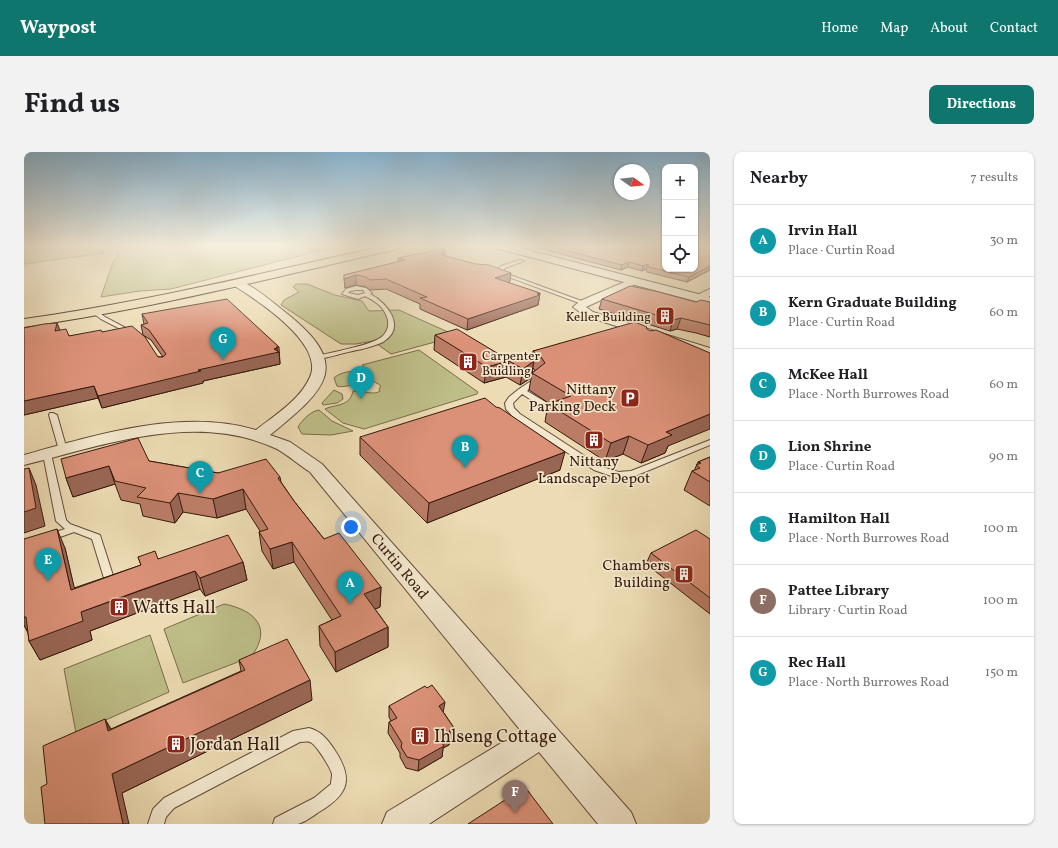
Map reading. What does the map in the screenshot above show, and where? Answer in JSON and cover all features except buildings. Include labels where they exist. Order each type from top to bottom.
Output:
[{"type":"main road","points":[[24,323],[95,312],[261,277]]},
{"type":"main road","points":[[620,277],[706,297]]},
{"type":"street","points":[[634,281],[620,292],[584,303],[580,307],[589,314],[710,352]]},
{"type":"street","points":[[237,283],[254,294],[292,325],[311,344],[318,357],[319,373],[312,388],[297,404],[259,436]]},
{"type":"street","name":"Curtin Road","points":[[24,460],[137,432],[170,428],[206,427],[259,436],[278,443],[305,458],[316,468],[619,824]]},
{"type":"street","points":[[400,824],[542,734]]},
{"type":"lane","points":[[510,277],[584,303]]},
{"type":"lane","points":[[518,287],[532,285]]},
{"type":"lane","points":[[534,292],[540,291],[539,288]]},
{"type":"lane","points":[[318,357],[378,343],[384,338],[391,325],[390,312],[381,301],[367,295]]},
{"type":"lane","points":[[95,312],[103,318],[130,331],[142,339]]},
{"type":"lane","points":[[651,342],[669,339]]},
{"type":"lane","points":[[534,374],[537,379],[536,381],[521,390],[509,403],[513,417],[597,468],[617,475],[632,474],[710,442]]},
{"type":"lane","points":[[521,390],[556,412]]},
{"type":"lane","points":[[53,415],[63,450]]},
{"type":"lane","points":[[47,454],[61,521],[67,526],[96,537],[112,588]]},
{"type":"lane","points":[[24,546],[74,529]]},
{"type":"lane","points":[[156,824],[156,820],[161,810],[170,803],[298,736],[306,734],[313,736],[320,740],[339,772],[339,782],[336,790],[329,797],[281,824]]},
{"type":"green space","points":[[108,277],[216,277],[171,289],[140,291],[101,297]]},
{"type":"green space","points":[[296,284],[307,284],[335,295],[362,301],[369,311],[399,310],[457,336],[391,354],[373,341],[356,344],[341,344],[281,305],[284,300],[299,292],[293,287]]},
{"type":"green space","points":[[419,350],[478,392],[477,394],[364,429],[343,423],[325,409],[342,404],[349,400],[353,391],[375,393],[380,391],[379,389],[381,386],[370,381],[364,381],[342,387],[337,386],[334,378],[340,374],[363,371],[364,367],[362,365]]},
{"type":"green space","points":[[334,390],[342,394],[343,399],[337,403],[323,405],[322,403]]},
{"type":"green space","points":[[319,410],[332,421],[353,431],[331,435],[302,434],[298,427],[300,424],[310,414]]},
{"type":"green space","points":[[224,604],[244,611],[252,616],[257,622],[260,629],[260,637],[257,647],[251,657],[183,683],[164,629]]},
{"type":"green space","points":[[150,635],[169,692],[76,733],[64,669]]},
{"type":"place","name":"Keller Building","points":[[665,316]]},
{"type":"place","name":"Rec Hall","points":[[223,360]]},
{"type":"place","name":"Carpenter Buidling","points":[[468,362]]},
{"type":"place","name":"Nittany Parking Deck","points":[[630,398]]},
{"type":"place","name":"Lion Shrine","points":[[361,399]]},
{"type":"place","name":"Nittany Landscape Depot","points":[[594,440]]},
{"type":"place","name":"Kern Graduate Building","points":[[465,468]]},
{"type":"place","name":"McKee Hall","points":[[200,494]]},
{"type":"place","name":"Chambers Building","points":[[684,574]]},
{"type":"place","name":"Hamilton Hall","points":[[48,581]]},
{"type":"place","name":"Irvin Hall","points":[[350,604]]},
{"type":"place","name":"Watts Hall","points":[[119,607]]},
{"type":"place","name":"Ihlseng Cottage","points":[[420,736]]},
{"type":"place","name":"Jordan Hall","points":[[176,744]]},
{"type":"place","name":"Pattee Library","points":[[515,813]]}]
